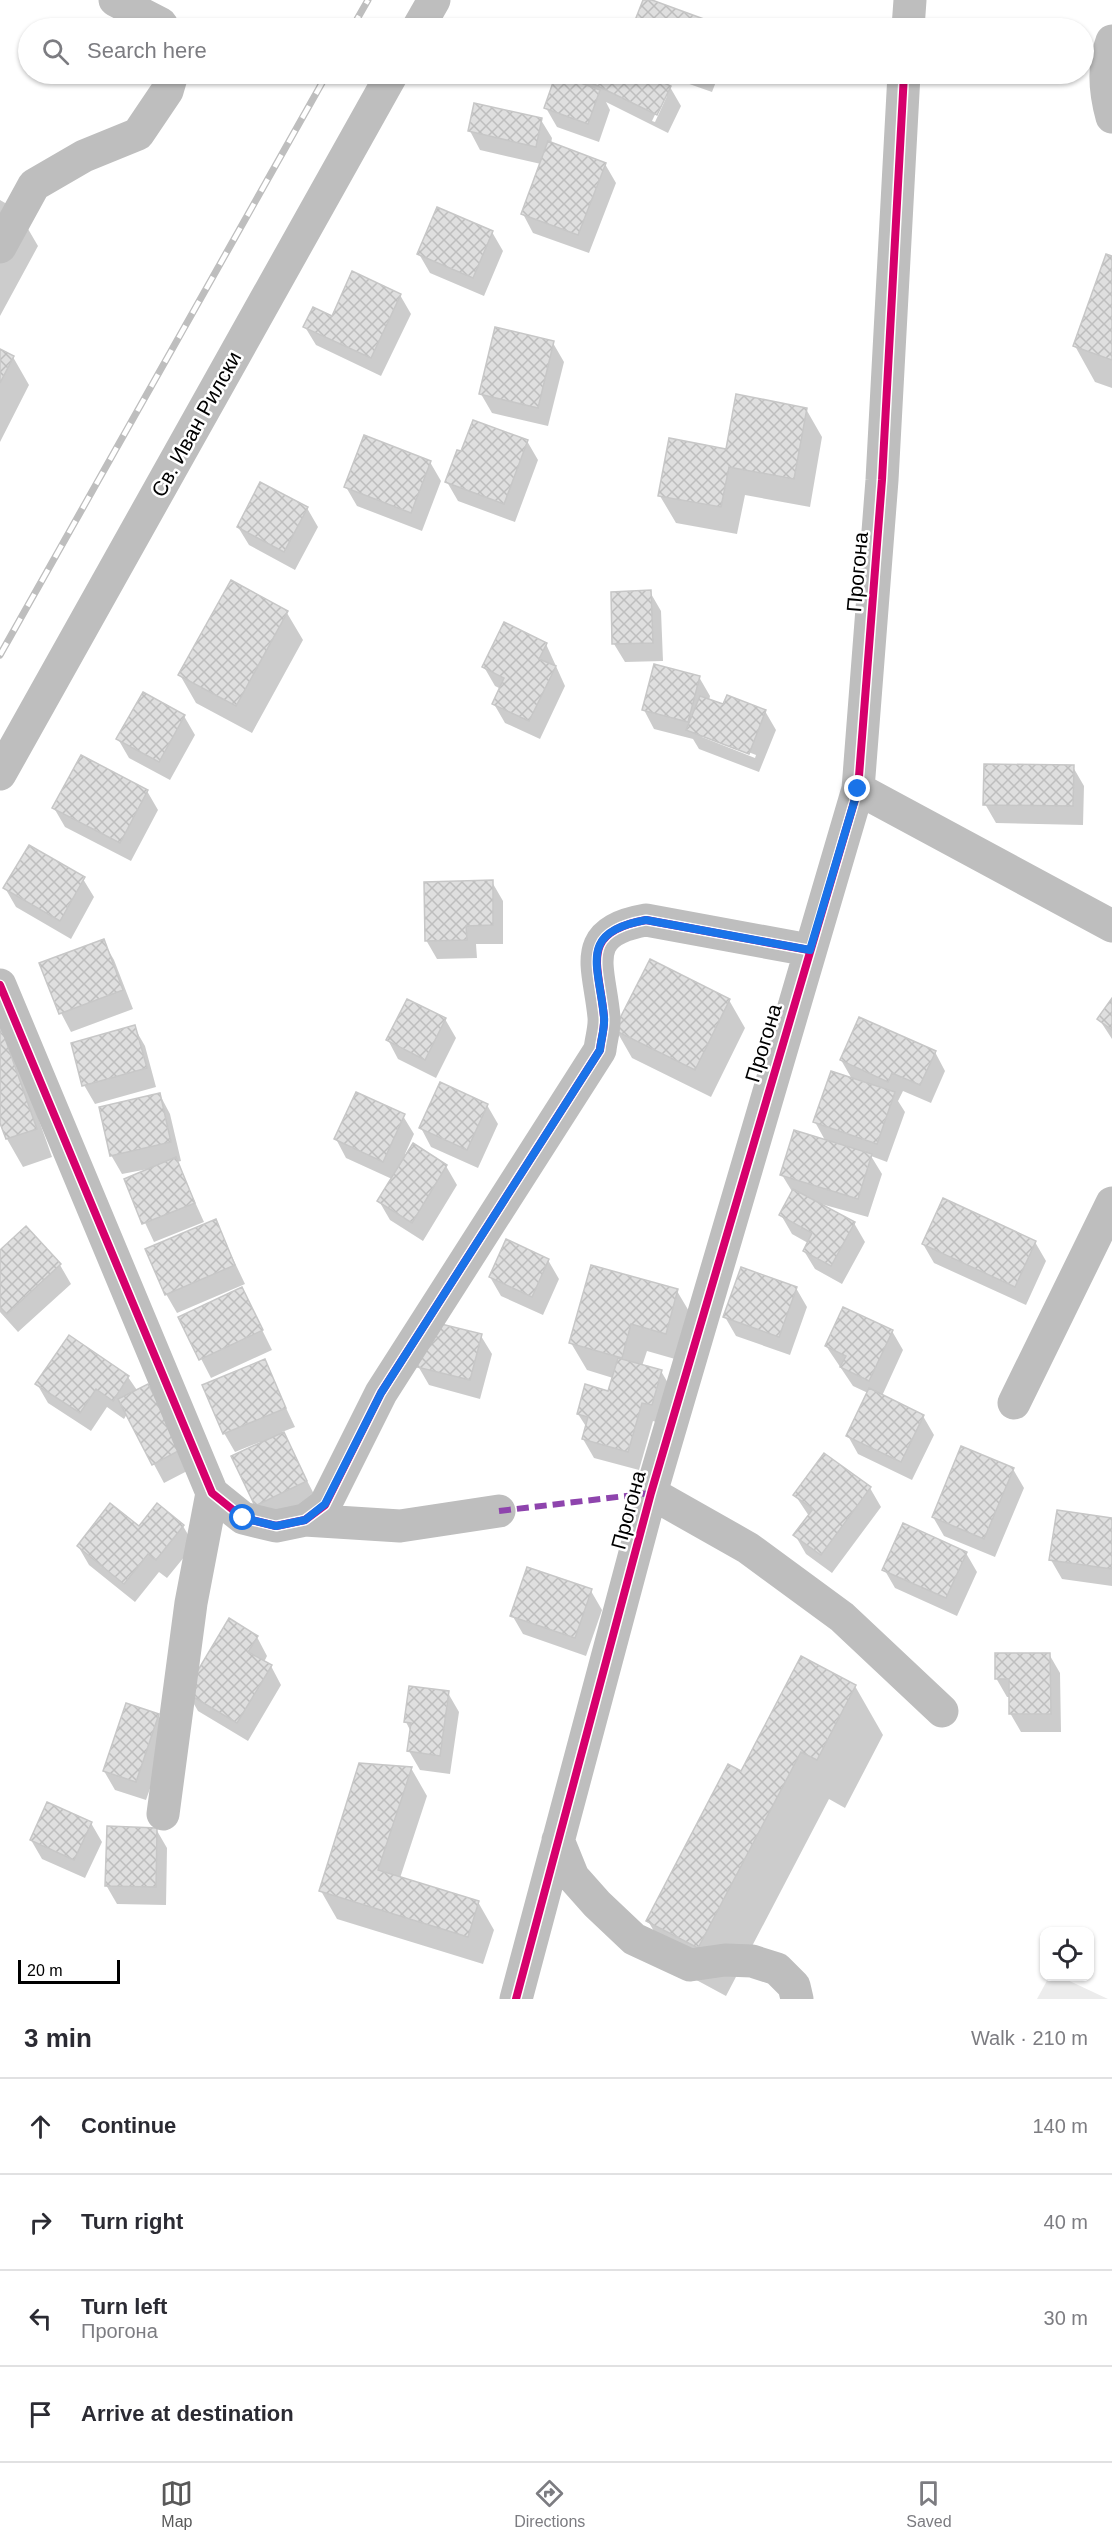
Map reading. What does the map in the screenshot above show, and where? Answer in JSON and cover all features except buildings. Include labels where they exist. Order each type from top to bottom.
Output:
[{"type":"street","points":[[115,0],[150,18]]},
{"type":"street","points":[[424,18],[434,0]]},
{"type":"street","points":[[909,18],[910,0]]},
{"type":"street","points":[[1112,41],[1107,56],[1107,98],[1112,117]]},
{"type":"street","points":[[0,247],[34,185],[84,156],[138,134],[167,91],[169,84]]},
{"type":"street","name":"Св. Иван Рилски","points":[[0,774],[386,84]]},
{"type":"street","name":"Прогона","points":[[516,1999],[651,1493],[858,789],[882,480],[903,84]]},
{"type":"street","points":[[858,789],[1112,926]]},
{"type":"street","points":[[305,1520],[325,1504],[381,1393],[600,1050],[604,1020],[597,961],[601,940],[620,925],[646,920],[810,950]]},
{"type":"street","points":[[0,985],[212,1493],[243,1518],[276,1526],[305,1520],[400,1526],[499,1511]]},
{"type":"street","points":[[1014,1403],[1112,1203]]},
{"type":"street","points":[[163,1814],[191,1603],[212,1493]]},
{"type":"street","points":[[651,1493],[748,1548],[842,1617],[942,1711]]},
{"type":"street","points":[[558,1840],[573,1876],[597,1904],[634,1939],[690,1965],[725,1960],[752,1961],[777,1969],[794,1986],[797,1999]]},
{"type":"shaded area","points":[[1047,1981],[1070,1981],[1108,1999],[1037,1999]]},
{"type":"railway","points":[[358,18],[368,0]]},
{"type":"railway","points":[[0,655],[321,84]]},
{"type":"marked path","points":[[499,1511],[651,1493]]},
{"type":"cycle path","points":[[516,1999],[651,1493],[858,789],[882,480],[903,84]]},
{"type":"cycle path","points":[[0,985],[212,1493],[243,1518],[276,1526],[305,1520],[325,1505],[381,1393],[600,1050],[604,1021],[597,967],[598,954],[602,942],[610,933],[624,925],[646,920],[809,950]]},
{"type":"route","points":[[243,1518],[276,1526],[305,1520],[325,1504],[381,1393],[600,1050],[604,1020],[597,961],[601,940],[620,925],[646,920],[810,950],[858,789]]}]
